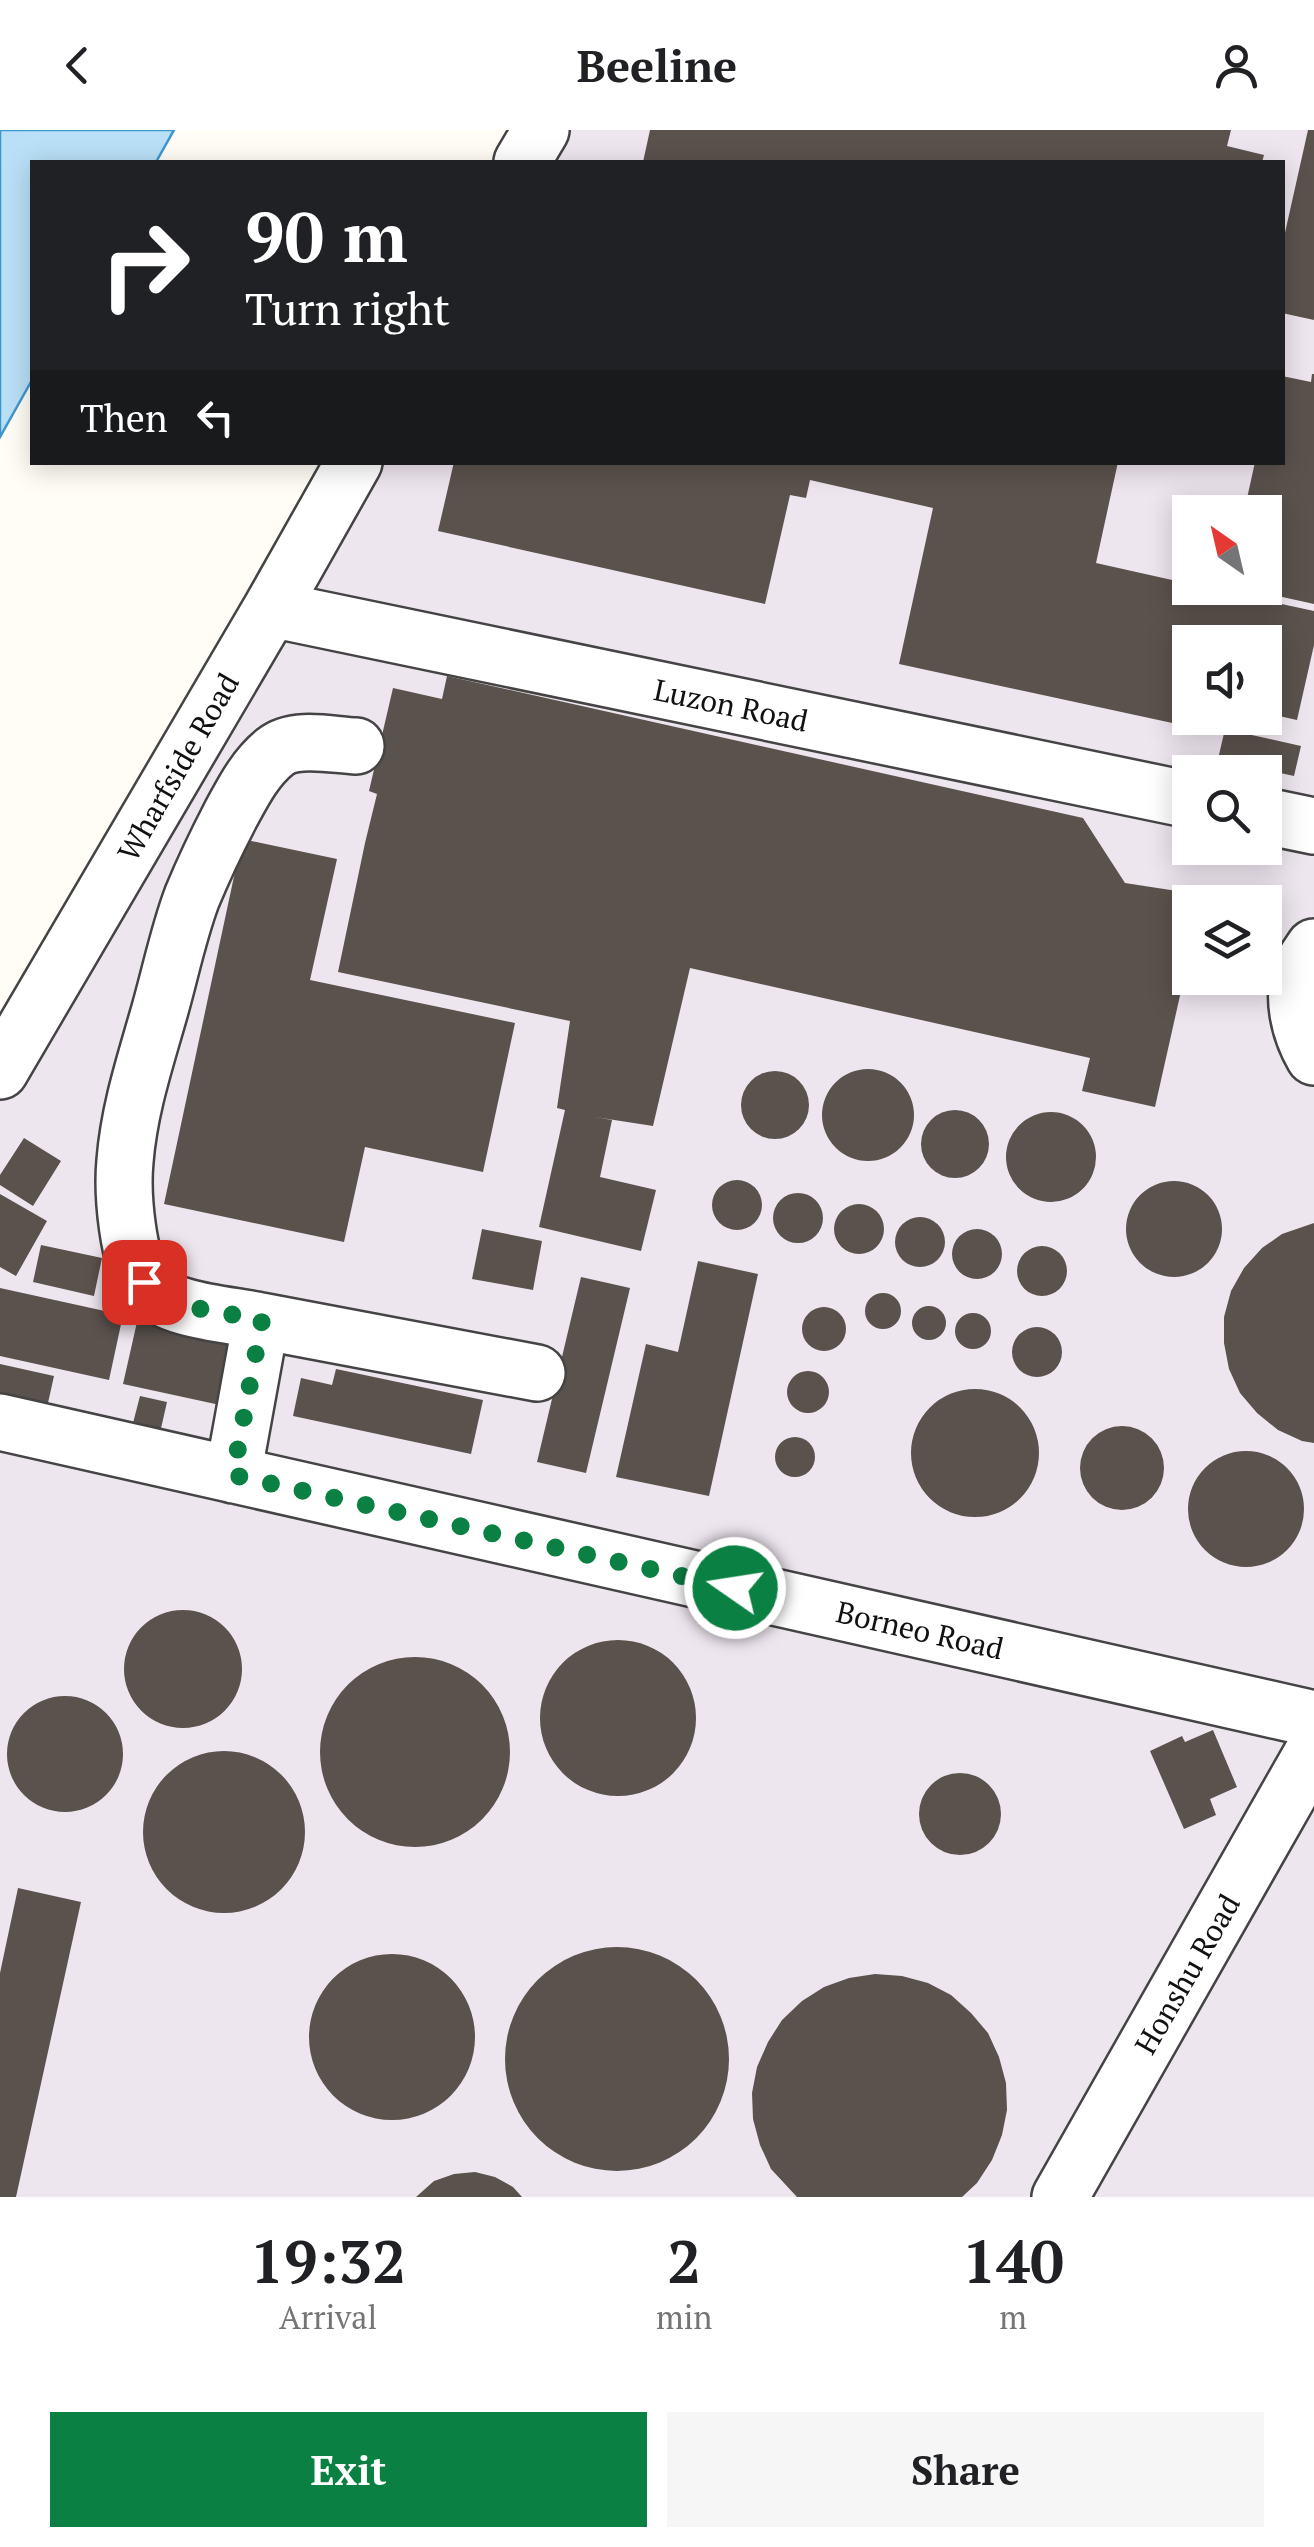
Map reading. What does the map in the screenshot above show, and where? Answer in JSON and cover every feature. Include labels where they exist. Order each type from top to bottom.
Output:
[{"type":"street","points":[[523,160],[540,130]]},
{"type":"street","name":"Wharfside Road","points":[[0,1071],[352,465]]},
{"type":"street","name":"Luzon Road","points":[[271,609],[1172,796]]},
{"type":"street","points":[[356,746],[298,743],[278,749],[246,787],[217,841],[191,900],[132,1109],[124,1164],[131,1248],[144,1282],[158,1297],[174,1304],[537,1373]]},
{"type":"street","points":[[1282,819],[1314,826]]},
{"type":"street","points":[[1314,946],[1301,968],[1297,999],[1299,1028],[1314,1057]]},
{"type":"street","points":[[233,1475],[262,1320]]},
{"type":"street","name":"Borneo Road","points":[[0,1422],[1314,1719]]},
{"type":"street","name":"Honshu Road","points":[[1060,2197],[1314,1750]]},
{"type":"shaded area","points":[[545,130],[1314,130],[1314,2197],[0,2197],[0,1082],[353,465],[1285,465],[1285,160],[527,160]]},
{"type":"water","points":[[0,130],[174,130],[157,160],[30,160],[30,384],[0,437]]},
{"type":"building","points":[[650,130],[1231,130],[1227,146],[1264,155],[1263,160],[643,160]]},
{"type":"building","points":[[1308,130],[1314,130],[1314,320],[1285,314],[1285,233]]},
{"type":"building","points":[[1314,374],[1314,604],[1282,597],[1282,495],[1248,495],[1254,465],[1285,465],[1285,377],[1311,382]]},
{"type":"building","points":[[453,465],[1117,465],[1096,563],[1172,580],[1172,605],[1282,604],[1314,611],[1314,645],[1297,720],[1282,717],[1282,625],[1172,625],[1172,723],[899,664],[933,508],[810,480],[806,498],[790,495],[765,604],[438,531]]},
{"type":"building","points":[[447,676],[1083,818],[1125,883],[1172,890],[1172,995],[1180,995],[1155,1107],[1082,1091],[1090,1058],[690,968],[653,1126],[595,1117],[612,1120],[600,1177],[656,1190],[641,1251],[539,1227],[565,1110],[557,1108],[570,1021],[338,972],[377,794],[369,791],[393,688],[442,699]]},
{"type":"building","points":[[1224,735],[1252,735],[1301,746],[1294,776],[1282,773],[1282,755],[1219,755]]},
{"type":"building","points":[[242,839],[337,859],[310,980],[515,1023],[483,1172],[365,1147],[344,1242],[164,1204]]},
{"type":"building","points":[[868,1069],[885,1073],[900,1083],[910,1098],[914,1115],[910,1132],[900,1147],[885,1157],[868,1161],[851,1157],[836,1147],[826,1132],[822,1115],[826,1098],[836,1083],[851,1073]]},
{"type":"building","points":[[775,1071],[799,1081],[809,1105],[799,1129],[775,1139],[751,1129],[741,1105],[751,1081]]},
{"type":"building","points":[[955,1110],[979,1120],[989,1144],[979,1168],[955,1178],[931,1168],[921,1144],[931,1120]]},
{"type":"building","points":[[1042,1112],[1060,1112],[1076,1119],[1089,1132],[1096,1157],[1089,1182],[1076,1195],[1060,1202],[1042,1202],[1026,1195],[1013,1182],[1006,1166],[1006,1148],[1013,1132],[1026,1119]]},
{"type":"building","points":[[24,1138],[61,1161],[33,1206],[0,1185],[0,1175]]},
{"type":"building","points":[[737,1180],[754,1188],[762,1205],[754,1222],[737,1230],[720,1222],[712,1205],[720,1188]]},
{"type":"building","points":[[1174,1181],[1192,1185],[1208,1195],[1218,1211],[1222,1229],[1218,1247],[1208,1263],[1192,1273],[1174,1277],[1156,1273],[1140,1263],[1130,1247],[1126,1229],[1130,1211],[1140,1195],[1156,1185]]},
{"type":"building","points":[[798,1193],[815,1201],[823,1218],[815,1235],[798,1243],[781,1235],[773,1218],[781,1201]]},
{"type":"building","points":[[0,1194],[47,1221],[16,1276],[0,1267]]},
{"type":"building","points":[[859,1204],[876,1212],[884,1229],[876,1246],[859,1254],[842,1246],[834,1229],[842,1212]]},
{"type":"building","points":[[920,1217],[937,1225],[945,1242],[937,1259],[920,1267],[903,1259],[895,1242],[903,1225]]},
{"type":"building","points":[[1314,1223],[1314,1443],[1278,1430],[1240,1393],[1229,1369],[1224,1317],[1231,1291],[1262,1248],[1282,1234]]},
{"type":"building","points":[[482,1229],[542,1241],[533,1290],[472,1279]]},
{"type":"building","points":[[977,1229],[994,1237],[1002,1254],[994,1271],[977,1279],[960,1271],[952,1254],[960,1237]]},
{"type":"building","points":[[41,1245],[102,1258],[94,1296],[33,1282]]},
{"type":"building","points":[[1042,1246],[1059,1254],[1067,1271],[1059,1288],[1042,1296],[1025,1288],[1017,1271],[1025,1254]]},
{"type":"building","points":[[698,1261],[758,1274],[709,1496],[616,1477],[646,1344],[678,1352]]},
{"type":"building","points":[[581,1277],[630,1288],[586,1473],[537,1462]]},
{"type":"building","points":[[0,1288],[123,1315],[109,1380],[0,1356]]},
{"type":"building","points":[[883,1293],[896,1298],[901,1311],[896,1324],[883,1329],[870,1324],[865,1311],[870,1298]]},
{"type":"building","points":[[929,1306],[941,1311],[946,1323],[941,1335],[929,1340],[917,1335],[912,1323],[917,1311]]},
{"type":"building","points":[[824,1307],[839,1314],[846,1329],[839,1344],[824,1351],[809,1344],[802,1329],[809,1314]]},
{"type":"building","points":[[973,1313],[986,1318],[991,1331],[986,1344],[973,1349],[960,1344],[955,1331],[960,1318]]},
{"type":"building","points":[[137,1322],[234,1343],[220,1405],[123,1384]]},
{"type":"building","points":[[1037,1327],[1054,1335],[1062,1352],[1054,1369],[1037,1377],[1020,1369],[1012,1352],[1020,1335]]},
{"type":"building","points":[[0,1364],[54,1376],[46,1412],[0,1401]]},
{"type":"building","points":[[336,1369],[483,1400],[471,1454],[293,1416],[301,1378],[332,1385]]},
{"type":"building","points":[[808,1371],[823,1377],[829,1392],[823,1407],[808,1413],[793,1407],[787,1392],[793,1377]]},
{"type":"building","points":[[975,1389],[1000,1393],[1021,1407],[1035,1428],[1039,1453],[1035,1478],[1021,1499],[1000,1513],[975,1517],[950,1513],[929,1499],[915,1478],[911,1453],[915,1428],[929,1407],[950,1393]]},
{"type":"building","points":[[140,1396],[167,1402],[160,1433],[132,1427]]},
{"type":"building","points":[[1114,1426],[1130,1426],[1146,1433],[1157,1444],[1164,1468],[1161,1484],[1152,1498],[1130,1510],[1114,1510],[1098,1503],[1087,1492],[1080,1476],[1080,1460],[1087,1444],[1098,1433]]},
{"type":"building","points":[[795,1437],[809,1443],[815,1457],[809,1471],[795,1477],[781,1471],[775,1457],[781,1443]]},
{"type":"building","points":[[1246,1451],[1268,1455],[1287,1468],[1300,1487],[1304,1509],[1300,1531],[1287,1550],[1268,1563],[1246,1567],[1224,1563],[1205,1550],[1192,1531],[1188,1509],[1192,1487],[1205,1468],[1224,1455]]},
{"type":"building","points":[[183,1610],[206,1614],[225,1627],[238,1646],[242,1669],[238,1692],[225,1711],[206,1724],[183,1728],[160,1724],[141,1711],[128,1692],[124,1669],[128,1646],[141,1627],[160,1614]]},
{"type":"building","points":[[618,1640],[648,1646],[673,1663],[690,1688],[696,1718],[690,1748],[673,1773],[648,1790],[618,1796],[588,1790],[563,1773],[546,1748],[540,1718],[546,1688],[563,1663],[588,1646]]},
{"type":"building","points":[[415,1657],[451,1664],[482,1685],[503,1716],[510,1752],[503,1788],[482,1819],[451,1840],[415,1847],[379,1840],[348,1819],[327,1788],[320,1752],[327,1716],[348,1685],[379,1664]]},
{"type":"building","points":[[65,1696],[87,1700],[106,1713],[119,1732],[123,1754],[119,1776],[106,1795],[87,1808],[65,1812],[43,1808],[24,1795],[11,1776],[7,1754],[11,1732],[24,1713],[43,1700]]},
{"type":"building","points":[[1213,1730],[1237,1787],[1210,1799],[1216,1815],[1184,1829],[1150,1751],[1182,1736],[1185,1742]]},
{"type":"building","points":[[224,1751],[255,1757],[281,1775],[299,1801],[305,1832],[299,1863],[281,1889],[255,1907],[224,1913],[193,1907],[167,1889],[149,1863],[143,1832],[149,1801],[167,1775],[193,1757]]},
{"type":"building","points":[[952,1773],[968,1773],[994,1791],[1001,1814],[998,1830],[989,1843],[968,1855],[952,1855],[926,1837],[919,1822],[919,1806],[937,1780]]},
{"type":"building","points":[[18,1888],[81,1902],[16,2197],[0,2197],[0,1973]]},
{"type":"building","points":[[617,1947],[660,1955],[696,1980],[721,2016],[729,2059],[721,2102],[696,2138],[660,2163],[617,2171],[574,2163],[538,2138],[513,2102],[505,2059],[513,2016],[538,1980],[574,1955]]},
{"type":"building","points":[[392,1954],[424,1960],[451,1978],[469,2005],[475,2037],[469,2069],[451,2096],[424,2114],[392,2120],[360,2114],[333,2096],[315,2069],[309,2037],[315,2005],[333,1978],[360,1960]]},
{"type":"building","points":[[875,1974],[928,1983],[951,1995],[988,2033],[999,2057],[1006,2083],[1007,2110],[1002,2135],[992,2160],[962,2197],[797,2197],[771,2169],[760,2145],[752,2093],[757,2067],[782,2020],[824,1987]]},
{"type":"building","points":[[475,2172],[495,2177],[522,2197],[416,2197],[434,2181]]},
{"type":"route","points":[[144,1282],[158,1297],[174,1304],[262,1320],[233,1475],[735,1588]]}]
